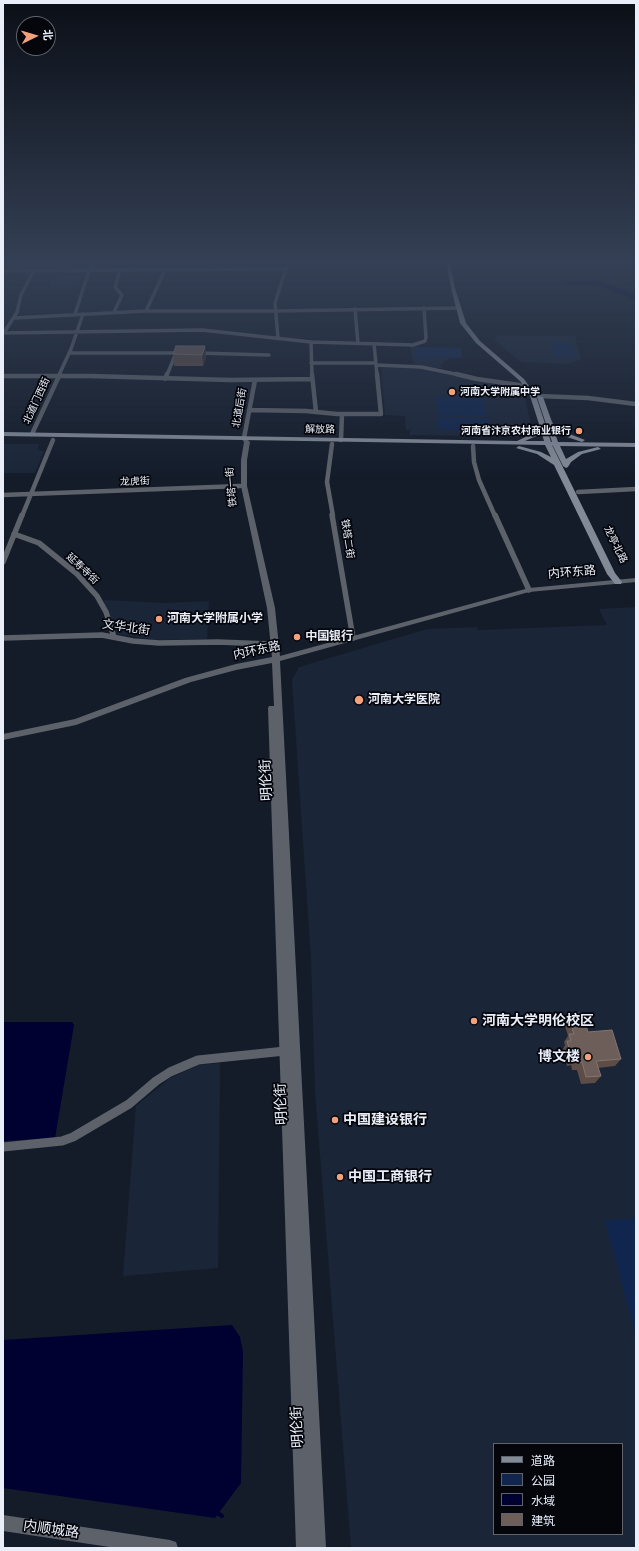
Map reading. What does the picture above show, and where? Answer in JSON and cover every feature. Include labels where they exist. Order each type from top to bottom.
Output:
[{"type":"main road","name":"龙亭北路","points":[[472,334],[478,342],[522,380],[529,389],[542,423],[548,446],[578,492],[618,573],[618,582]]},
{"type":"main road","name":"龙亭北路","points":[[478,334],[500,357],[527,380],[539,396],[549,421],[562,466],[611,574],[618,582]]},
{"type":"main road","points":[[549,421],[555,430],[569,437],[608,446]]},
{"type":"main road","points":[[509,445],[535,436],[541,430],[542,423]]},
{"type":"main road","name":"解放路","points":[[3,434],[332,444],[473,446],[509,445]]},
{"type":"main road","name":"解放路","points":[[3,438],[53,440],[342,440],[548,446],[636,446]]},
{"type":"main road","points":[[509,445],[540,453],[562,466],[580,453],[608,446]]},
{"type":"street","name":"北道门西街","points":[[32,434],[76,334]]},
{"type":"street","points":[[244,334],[311,342],[412,345],[425,341],[426,334]]},
{"type":"street","points":[[357,334],[358,344]]},
{"type":"street","points":[[311,342],[312,379],[316,412]]},
{"type":"street","points":[[249,410],[380,414],[374,344]]},
{"type":"street","points":[[68,353],[187,353]]},
{"type":"street","points":[[165,379],[176,353]]},
{"type":"street","points":[[194,353],[269,355]]},
{"type":"street","points":[[311,363],[376,364],[442,370],[477,379],[519,385],[529,389]]},
{"type":"street","points":[[3,376],[59,375],[165,379],[255,380],[312,379]]},
{"type":"street","name":"北道后街","points":[[245,441],[255,380]]},
{"type":"street","points":[[539,396],[588,398],[636,404]]},
{"type":"street","points":[[342,414],[342,440]]},
{"type":"street","points":[[3,562],[53,440]]},
{"type":"street","name":"铁塔一街","points":[[245,441],[240,460],[240,486],[266,608],[269,644],[273,659]]},
{"type":"street","name":"铁塔一街","points":[[245,441],[244,486],[272,608],[273,659]]},
{"type":"street","name":"铁塔二街","points":[[332,444],[327,482],[353,638]]},
{"type":"street","points":[[473,446],[474,462],[478,480],[529,590]]},
{"type":"street","name":"龙虎街","points":[[3,495],[240,486]]},
{"type":"street","points":[[578,492],[636,490]]},
{"type":"street","name":"延寿寺街","points":[[14,534],[39,543],[76,573],[97,596],[106,612],[114,637]]},
{"type":"street","name":"内环东路","points":[[3,737],[76,722],[183,682],[236,667],[292,656],[529,590],[636,580]]},
{"type":"street","name":"文华北街","points":[[3,638],[91,634],[133,641],[159,643],[218,642],[269,644]]},
{"type":"street","name":"明伦街","points":[[273,659],[285,1051],[304,1548]]},
{"type":"street","name":"明伦街","points":[[273,659],[318,1548]]},
{"type":"street","points":[[3,1147],[62,1141],[129,1104],[156,1081],[170,1072],[198,1060],[285,1051]]},
{"type":"street","name":"内顺城路","points":[[3,1523],[170,1548]]},
{"type":"shaded area","points":[[496,335],[575,336],[581,359],[568,364],[521,362],[494,340]]},
{"type":"shaded area","name":"河南大学附属中学","points":[[410,347],[461,348],[462,358],[449,358],[441,365],[442,368],[437,368],[437,371],[517,386],[525,398],[532,429],[528,433],[516,437],[410,435],[410,430],[406,430],[405,416],[385,415],[381,367],[414,368]]},
{"type":"shaded area","points":[[3,444],[39,444],[37,450],[44,451],[35,473],[3,473]]},
{"type":"shaded area","name":"河南大学附属小学","points":[[104,600],[166,603],[209,601],[207,639],[155,640],[117,634]]},
{"type":"shaded area","name":"河南大学明伦校区","points":[[636,607],[636,1548],[351,1548],[315,1091],[311,959],[292,680],[299,667],[427,629],[477,627],[478,630],[607,625],[599,609]]},
{"type":"shaded area","points":[[220,1063],[218,1268],[123,1276],[136,1106],[170,1078],[199,1065]]},
{"type":"green space","points":[[551,342],[572,343],[576,357],[554,356]]},
{"type":"green space","points":[[415,347],[461,348],[462,358],[416,357]]},
{"type":"green space","points":[[436,397],[483,398],[486,416],[438,415]]},
{"type":"green space","points":[[437,417],[489,418],[491,431],[439,430]]},
{"type":"green space","points":[[636,1218],[636,1337],[605,1221]]},
{"type":"water","points":[[3,1022],[72,1022],[74,1025],[55,1138],[3,1141]]},
{"type":"water","points":[[232,1325],[240,1337],[243,1352],[241,1483],[215,1518],[3,1488],[3,1340]]},
{"type":"building","points":[[176,346],[205,346],[202,355],[173,354]]},
{"type":"building","name":"博文楼","points":[[582,1013],[588,1032],[612,1030],[621,1059],[596,1061],[601,1076],[586,1077],[582,1062],[577,1063],[575,1058],[572,1058],[567,1041],[571,1041],[569,1034],[574,1034],[568,1014]]},
{"type":"waterway","points":[[216,1512],[222,1516]]},
{"type":"place","name":"河南大学附属中学","points":[[452,392]]},
{"type":"place","name":"河南省汴京农村商业银行","points":[[579,431]]},
{"type":"place","name":"河南大学附属小学","points":[[159,619]]},
{"type":"place","name":"中国银行","points":[[297,637]]},
{"type":"place","name":"河南大学医院","points":[[359,700]]},
{"type":"place","name":"河南大学明伦校区","points":[[474,1021]]},
{"type":"place","name":"博文楼","points":[[588,1057]]},
{"type":"place","name":"中国建设银行","points":[[335,1120]]},
{"type":"place","name":"中国工商银行","points":[[340,1177]]}]
